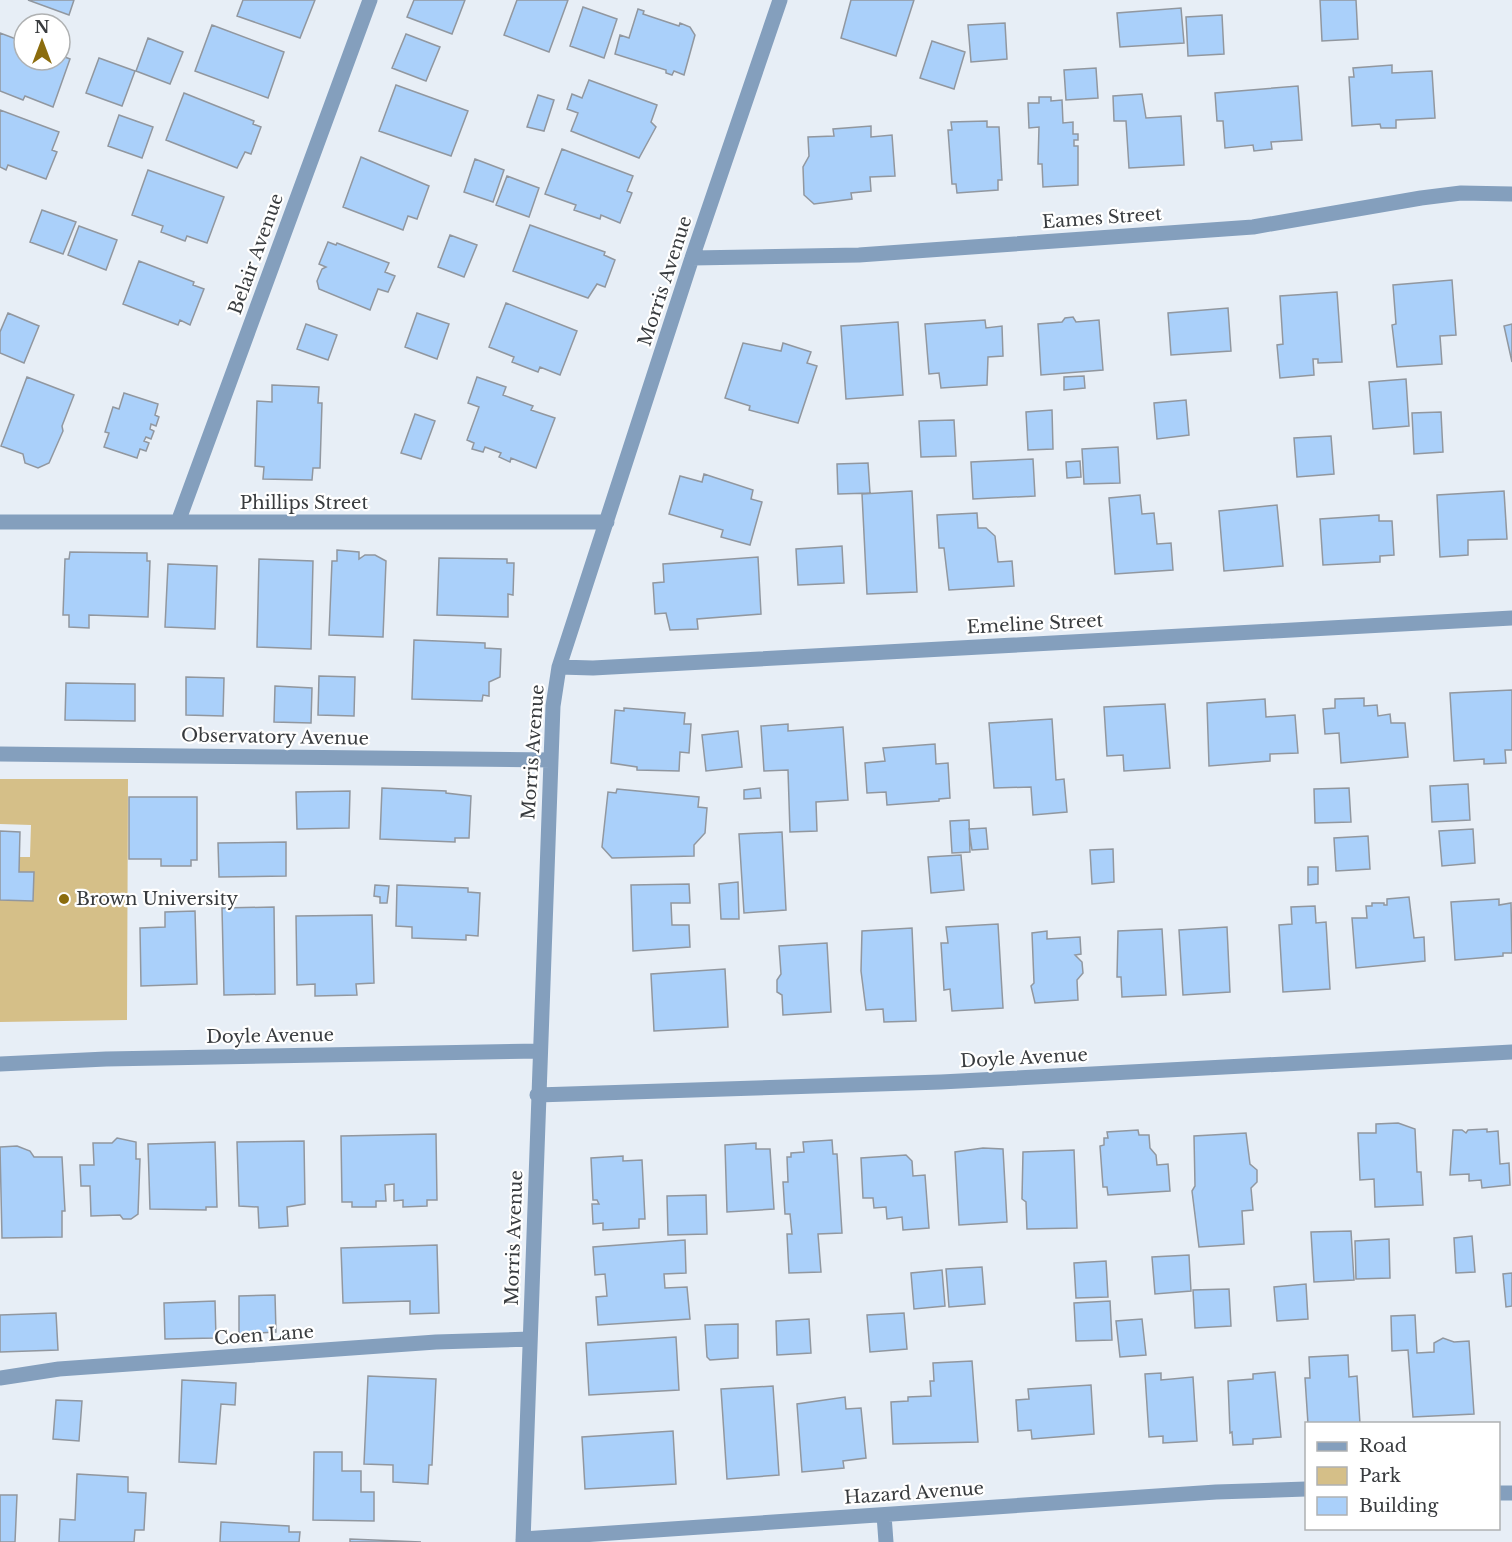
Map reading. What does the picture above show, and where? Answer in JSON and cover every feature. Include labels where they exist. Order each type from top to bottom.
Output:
[{"type":"street","name":"Belair Avenue","points":[[178,522],[370,0]]},
{"type":"street","name":"Morris Avenue","points":[[523,1541],[550,760],[553,706],[559,667],[692,258],[780,0]]},
{"type":"street","name":"Eames Street","points":[[692,258],[859,255],[1253,227],[1421,198],[1461,194],[1512,194]]},
{"type":"street","name":"Phillips Street","points":[[0,522],[607,522]]},
{"type":"street","name":"Emeline Street","points":[[559,667],[593,668],[1512,618]]},
{"type":"street","name":"Observatory Avenue","points":[[0,754],[550,760]]},
{"type":"street","name":"Doyle Avenue","points":[[0,1064],[106,1059],[540,1051]]},
{"type":"street","name":"Doyle Avenue","points":[[537,1095],[941,1082],[1512,1052]]},
{"type":"street","name":"Coen Lane","points":[[0,1377],[59,1369],[436,1342],[530,1339]]},
{"type":"street","name":"Hazard Avenue","points":[[523,1541],[1216,1492],[1305,1489]]},
{"type":"street","points":[[884,1515],[886,1542]]},
{"type":"green space","name":"Brown University","points":[[0,779],[128,779],[127,1020],[0,1022],[0,900],[33,901],[34,873],[19,872],[19,857],[30,857],[31,825],[0,824]]},
{"type":"building","points":[[28,0],[74,0],[70,12],[61,12]]},
{"type":"building","points":[[243,0],[315,0],[300,38],[237,16]]},
{"type":"building","points":[[414,0],[465,0],[452,34],[407,17]]},
{"type":"building","points":[[517,0],[568,0],[549,52],[504,35]]},
{"type":"building","points":[[851,0],[914,0],[896,56],[841,38]]},
{"type":"building","points":[[1320,0],[1356,0],[1358,39],[1322,41]]},
{"type":"building","points":[[583,7],[617,19],[604,58],[570,46]]},
{"type":"building","points":[[1181,8],[1184,43],[1120,47],[1117,13]]},
{"type":"building","points":[[638,9],[644,11],[643,14],[679,26],[680,23],[690,27],[695,35],[684,75],[674,71],[672,75],[666,73],[666,70],[615,54],[620,35],[629,38]]},
{"type":"building","points":[[1222,15],[1224,54],[1188,56],[1186,17]]},
{"type":"building","points":[[1005,23],[1007,59],[971,62],[968,25]]},
{"type":"building","points":[[212,25],[284,52],[268,98],[195,71]]},
{"type":"building","points":[[0,33],[12,38],[12,72],[65,72],[53,107],[25,96],[23,100],[0,91]]},
{"type":"building","points":[[406,34],[440,47],[426,81],[392,68]]},
{"type":"building","points":[[148,38],[183,52],[170,84],[136,71]]},
{"type":"building","points":[[932,41],[965,52],[954,89],[920,78]]},
{"type":"building","points":[[99,58],[135,71],[122,106],[86,93]]},
{"type":"building","points":[[1392,65],[1392,73],[1432,71],[1435,118],[1396,120],[1396,128],[1381,128],[1380,124],[1352,126],[1349,77],[1354,77],[1353,68]]},
{"type":"building","points":[[1096,68],[1098,98],[1066,100],[1064,70]]},
{"type":"building","points":[[589,80],[657,105],[651,122],[656,127],[639,158],[571,131],[578,113],[567,109],[572,94],[582,98]]},
{"type":"building","points":[[396,85],[468,111],[451,156],[379,131]]},
{"type":"building","points":[[1298,86],[1302,140],[1271,142],[1272,149],[1254,151],[1253,145],[1225,148],[1223,121],[1217,121],[1215,93]]},
{"type":"building","points":[[184,93],[254,121],[253,124],[261,127],[251,154],[245,152],[237,168],[166,140]]},
{"type":"building","points":[[1142,94],[1146,118],[1181,116],[1184,165],[1129,168],[1126,121],[1114,121],[1113,96]]},
{"type":"building","points":[[538,95],[554,100],[544,131],[527,127]]},
{"type":"building","points":[[1039,97],[1051,97],[1051,101],[1062,100],[1063,123],[1073,122],[1073,134],[1078,134],[1078,140],[1074,140],[1074,146],[1078,146],[1078,185],[1043,187],[1042,164],[1038,164],[1039,127],[1029,128],[1028,103],[1039,103]]},
{"type":"building","points":[[0,110],[59,132],[52,150],[57,152],[46,179],[8,165],[6,170],[0,167]]},
{"type":"building","points":[[119,115],[153,127],[142,158],[108,146]]},
{"type":"building","points":[[987,121],[987,127],[999,127],[1002,180],[998,180],[998,190],[957,193],[956,184],[952,184],[948,130],[952,130],[951,122]]},
{"type":"building","points":[[871,126],[871,137],[892,135],[895,176],[870,177],[871,191],[851,193],[852,199],[814,204],[804,195],[803,167],[809,156],[808,137],[834,136],[833,129]]},
{"type":"building","points":[[562,149],[633,176],[627,191],[632,193],[620,223],[601,215],[600,219],[574,210],[576,205],[545,194]]},
{"type":"building","points":[[361,157],[429,186],[417,219],[408,216],[403,230],[343,207]]},
{"type":"building","points":[[475,159],[504,170],[493,202],[464,192]]},
{"type":"building","points":[[148,170],[224,197],[207,243],[187,236],[185,241],[161,232],[163,226],[132,215]]},
{"type":"building","points":[[507,176],[539,188],[529,217],[496,205]]},
{"type":"building","points":[[42,210],[76,222],[63,254],[30,242]]},
{"type":"building","points":[[530,225],[605,252],[604,255],[615,260],[605,287],[597,284],[588,298],[513,271]]},
{"type":"building","points":[[79,226],[117,240],[106,270],[68,255]]},
{"type":"building","points":[[450,235],[477,245],[464,277],[438,267]]},
{"type":"building","points":[[328,242],[336,245],[337,243],[389,263],[385,272],[395,276],[388,292],[378,289],[370,310],[319,289],[317,281],[322,269],[326,267],[319,264]]},
{"type":"building","points":[[139,261],[194,282],[193,285],[204,289],[190,325],[180,320],[178,325],[123,304]]},
{"type":"building","points":[[1452,280],[1456,335],[1440,336],[1442,364],[1397,367],[1392,325],[1396,324],[1393,285]]},
{"type":"building","points":[[1337,292],[1342,362],[1318,363],[1318,359],[1313,359],[1314,375],[1280,378],[1277,345],[1283,344],[1280,296]]},
{"type":"building","points":[[506,303],[577,331],[560,375],[540,367],[538,372],[512,362],[514,357],[489,347]]},
{"type":"building","points":[[1228,308],[1231,351],[1171,355],[1168,313]]},
{"type":"building","points":[[8,313],[39,326],[24,363],[0,353],[0,332]]},
{"type":"building","points":[[417,313],[449,324],[437,359],[405,347]]},
{"type":"building","points":[[1073,317],[1076,322],[1099,320],[1103,370],[1041,375],[1038,324],[1062,322],[1065,318]]},
{"type":"building","points":[[985,320],[986,328],[1002,326],[1003,356],[988,357],[987,385],[941,388],[939,373],[929,374],[925,324]]},
{"type":"building","points":[[898,322],[903,395],[846,399],[841,326]]},
{"type":"building","points":[[306,324],[337,335],[328,360],[297,349]]},
{"type":"building","points":[[1512,324],[1512,362],[1504,326]]},
{"type":"building","points":[[743,343],[781,351],[783,343],[811,352],[807,363],[817,366],[798,423],[749,410],[750,406],[725,398]]},
{"type":"building","points":[[1084,376],[1085,388],[1064,390],[1064,377]]},
{"type":"building","points":[[27,377],[74,395],[62,426],[63,431],[49,463],[38,468],[25,463],[23,454],[1,446]]},
{"type":"building","points":[[477,377],[506,387],[503,395],[533,406],[531,410],[555,418],[536,468],[511,458],[510,462],[499,457],[501,453],[485,447],[483,452],[472,449],[474,443],[467,440],[479,407],[468,403]]},
{"type":"building","points":[[1406,379],[1409,426],[1373,429],[1369,382]]},
{"type":"building","points":[[272,385],[319,387],[318,403],[322,403],[320,468],[313,468],[312,480],[263,479],[264,467],[255,466],[257,401],[272,402]]},
{"type":"building","points":[[124,393],[158,404],[155,415],[159,417],[156,426],[151,424],[150,429],[154,431],[151,439],[146,437],[144,441],[149,443],[146,451],[140,449],[137,458],[104,447],[109,433],[105,432],[113,407],[119,409]]},
{"type":"building","points":[[1186,400],[1189,435],[1157,439],[1154,403]]},
{"type":"building","points":[[1052,410],[1053,449],[1028,450],[1026,412]]},
{"type":"building","points":[[1441,412],[1443,452],[1414,454],[1412,413]]},
{"type":"building","points":[[415,414],[435,421],[421,459],[401,453]]},
{"type":"building","points":[[954,420],[956,456],[921,457],[919,421]]},
{"type":"building","points":[[1331,436],[1334,474],[1297,477],[1294,438]]},
{"type":"building","points":[[1118,447],[1120,483],[1084,484],[1082,449]]},
{"type":"building","points":[[1033,459],[1035,496],[973,499],[971,462]]},
{"type":"building","points":[[1080,461],[1081,477],[1067,478],[1066,462]]},
{"type":"building","points":[[868,463],[870,493],[838,494],[837,464]]},
{"type":"building","points":[[704,474],[753,490],[751,499],[762,502],[750,545],[721,537],[723,530],[669,514],[680,476],[702,482]]},
{"type":"building","points":[[912,491],[917,592],[867,594],[862,494]]},
{"type":"building","points":[[1504,491],[1507,539],[1468,540],[1468,555],[1440,557],[1437,495]]},
{"type":"building","points":[[1140,495],[1142,514],[1154,513],[1157,544],[1171,543],[1173,570],[1115,574],[1109,498]]},
{"type":"building","points":[[1277,505],[1283,566],[1224,571],[1219,511]]},
{"type":"building","points":[[977,513],[978,528],[986,528],[995,536],[998,562],[1012,561],[1014,586],[949,590],[944,548],[939,548],[937,515]]},
{"type":"building","points":[[1379,515],[1379,521],[1392,521],[1394,555],[1380,556],[1380,562],[1323,565],[1320,519]]},
{"type":"building","points":[[842,546],[844,583],[798,585],[796,549]]},
{"type":"building","points":[[337,550],[359,552],[359,559],[365,555],[375,555],[386,561],[383,637],[329,635],[332,561],[337,561]]},
{"type":"building","points":[[70,552],[147,553],[147,561],[150,561],[148,617],[89,615],[89,628],[69,627],[69,615],[63,615],[65,559],[69,559]]},
{"type":"building","points":[[758,557],[761,614],[697,619],[698,629],[670,630],[666,613],[655,614],[653,583],[664,582],[663,564]]},
{"type":"building","points":[[439,558],[507,559],[507,563],[514,563],[513,595],[508,594],[508,617],[437,615]]},
{"type":"building","points":[[259,559],[313,561],[311,649],[257,647]]},
{"type":"building","points":[[168,564],[217,566],[215,629],[165,627]]},
{"type":"building","points":[[414,640],[485,643],[485,648],[501,649],[500,677],[489,682],[489,696],[483,695],[482,701],[412,699]]},
{"type":"building","points":[[319,676],[355,677],[354,716],[318,715]]},
{"type":"building","points":[[186,677],[224,678],[223,716],[186,715]]},
{"type":"building","points":[[66,683],[135,684],[135,721],[65,720]]},
{"type":"building","points":[[275,686],[312,688],[311,723],[274,722]]},
{"type":"building","points":[[1512,690],[1512,750],[1505,750],[1506,763],[1484,764],[1484,759],[1454,761],[1450,693]]},
{"type":"building","points":[[1364,698],[1364,706],[1377,705],[1378,716],[1390,714],[1391,723],[1405,723],[1408,757],[1341,763],[1339,733],[1325,734],[1323,709],[1335,708],[1335,699]]},
{"type":"building","points":[[1265,699],[1266,717],[1295,715],[1298,753],[1270,754],[1270,761],[1209,766],[1207,703]]},
{"type":"building","points":[[1165,704],[1170,768],[1124,771],[1123,755],[1107,756],[1104,707]]},
{"type":"building","points":[[624,708],[685,713],[684,724],[691,724],[689,753],[680,752],[679,771],[637,770],[637,767],[611,763],[615,710],[624,711]]},
{"type":"building","points":[[1052,719],[1056,780],[1064,779],[1067,812],[1033,815],[1031,787],[994,788],[989,723]]},
{"type":"building","points":[[788,724],[788,731],[843,727],[848,800],[816,802],[817,831],[790,832],[788,770],[764,771],[761,726]]},
{"type":"building","points":[[738,731],[742,767],[706,771],[702,735]]},
{"type":"building","points":[[935,744],[936,764],[948,763],[950,798],[887,805],[886,792],[867,793],[865,763],[885,761],[883,748]]},
{"type":"building","points":[[1468,784],[1470,820],[1432,822],[1430,786]]},
{"type":"building","points":[[382,788],[446,791],[446,793],[471,796],[469,838],[455,838],[455,842],[380,839]]},
{"type":"building","points":[[760,788],[761,798],[744,799],[744,790]]},
{"type":"building","points":[[1349,788],[1351,822],[1315,823],[1314,789]]},
{"type":"building","points":[[617,789],[699,797],[698,807],[707,808],[705,833],[694,845],[694,856],[612,858],[602,847],[608,792],[616,793]]},
{"type":"building","points":[[350,791],[349,828],[297,829],[296,792]]},
{"type":"building","points":[[129,797],[197,797],[197,860],[191,860],[191,866],[161,866],[161,859],[129,859]]},
{"type":"building","points":[[969,820],[970,852],[952,853],[950,821]]},
{"type":"building","points":[[986,828],[988,849],[972,850],[969,829]]},
{"type":"building","points":[[1473,829],[1475,863],[1442,866],[1439,831]]},
{"type":"building","points":[[0,831],[20,832],[19,872],[34,872],[33,901],[0,900]]},
{"type":"building","points":[[782,832],[786,910],[744,913],[739,834]]},
{"type":"building","points":[[1368,836],[1370,869],[1336,871],[1334,838]]},
{"type":"building","points":[[286,842],[286,876],[219,877],[218,843]]},
{"type":"building","points":[[1113,849],[1114,882],[1092,884],[1090,850]]},
{"type":"building","points":[[961,855],[964,890],[931,893],[928,857]]},
{"type":"building","points":[[1308,867],[1318,867],[1318,884],[1308,885]]},
{"type":"building","points":[[738,882],[739,919],[721,919],[719,884]]},
{"type":"building","points":[[689,884],[690,903],[671,903],[672,925],[689,925],[690,947],[633,951],[631,885]]},
{"type":"building","points":[[375,885],[389,886],[387,903],[380,903],[380,897],[374,896]]},
{"type":"building","points":[[397,885],[468,888],[468,892],[480,893],[478,936],[466,935],[466,940],[412,938],[412,927],[396,926]]},
{"type":"building","points":[[1409,897],[1414,938],[1424,937],[1425,961],[1356,968],[1352,918],[1367,918],[1366,906],[1372,906],[1372,903],[1387,905],[1387,899]]},
{"type":"building","points":[[1499,899],[1499,905],[1511,903],[1512,953],[1503,953],[1503,956],[1455,960],[1451,902]]},
{"type":"building","points":[[1315,906],[1316,923],[1326,922],[1330,989],[1283,992],[1279,925],[1292,924],[1291,907]]},
{"type":"building","points":[[274,907],[275,994],[224,995],[222,908]]},
{"type":"building","points":[[195,911],[197,984],[141,986],[140,928],[165,927],[165,912]]},
{"type":"building","points":[[372,915],[374,983],[356,984],[357,995],[315,996],[315,984],[297,985],[296,916]]},
{"type":"building","points":[[998,924],[1003,1008],[952,1011],[950,989],[944,990],[941,943],[948,943],[946,927]]},
{"type":"building","points":[[1227,927],[1230,992],[1183,995],[1179,930]]},
{"type":"building","points":[[912,928],[916,1021],[884,1022],[883,1009],[866,1010],[861,971],[862,931]]},
{"type":"building","points":[[1162,929],[1166,995],[1122,997],[1121,977],[1117,977],[1118,931]]},
{"type":"building","points":[[1047,931],[1047,939],[1080,937],[1081,954],[1075,955],[1082,962],[1083,973],[1077,980],[1078,1000],[1035,1003],[1031,986],[1034,983],[1032,933]]},
{"type":"building","points":[[827,943],[831,1012],[783,1015],[782,995],[777,992],[777,980],[781,974],[779,946]]},
{"type":"building","points":[[725,969],[728,1027],[654,1031],[651,974]]},
{"type":"building","points":[[1398,1123],[1415,1129],[1417,1172],[1421,1172],[1423,1205],[1375,1207],[1374,1179],[1360,1180],[1358,1133],[1376,1133],[1376,1124]]},
{"type":"building","points":[[1487,1129],[1487,1132],[1498,1131],[1500,1164],[1509,1163],[1510,1185],[1482,1188],[1481,1180],[1469,1181],[1469,1174],[1450,1175],[1453,1130],[1462,1130],[1466,1133],[1468,1130]]},
{"type":"building","points":[[1138,1130],[1139,1135],[1149,1135],[1150,1148],[1156,1155],[1157,1165],[1168,1164],[1170,1191],[1108,1195],[1107,1187],[1103,1187],[1100,1146],[1104,1145],[1104,1138],[1108,1138],[1107,1132]]},
{"type":"building","points":[[1246,1133],[1250,1164],[1257,1170],[1257,1182],[1251,1188],[1253,1210],[1242,1211],[1244,1244],[1199,1247],[1192,1191],[1195,1186],[1194,1136]]},
{"type":"building","points":[[436,1134],[437,1200],[427,1200],[427,1206],[403,1207],[403,1200],[394,1201],[394,1184],[385,1185],[386,1201],[376,1201],[376,1207],[352,1207],[352,1202],[342,1202],[341,1136]]},
{"type":"building","points":[[117,1138],[136,1142],[136,1159],[140,1159],[138,1214],[131,1219],[123,1219],[120,1215],[91,1216],[90,1186],[81,1186],[80,1165],[94,1165],[93,1143],[112,1143]]},
{"type":"building","points":[[832,1140],[833,1154],[837,1154],[842,1233],[818,1234],[821,1272],[789,1273],[787,1234],[792,1234],[790,1214],[785,1214],[783,1182],[788,1182],[787,1157],[791,1157],[791,1153],[804,1152],[803,1142]]},
{"type":"building","points":[[304,1141],[305,1204],[287,1207],[288,1226],[259,1228],[258,1207],[239,1206],[237,1142]]},
{"type":"building","points":[[215,1142],[217,1207],[206,1207],[206,1210],[150,1209],[148,1144]]},
{"type":"building","points":[[756,1143],[756,1149],[770,1149],[774,1209],[727,1212],[725,1145]]},
{"type":"building","points":[[17,1146],[30,1151],[34,1157],[62,1157],[65,1211],[62,1211],[62,1237],[2,1238],[0,1147]]},
{"type":"building","points":[[983,1148],[1003,1149],[1007,1222],[959,1225],[955,1152]]},
{"type":"building","points":[[1074,1150],[1077,1228],[1027,1229],[1026,1202],[1022,1199],[1023,1152]]},
{"type":"building","points":[[906,1155],[912,1161],[913,1176],[925,1175],[929,1228],[903,1230],[902,1217],[887,1219],[886,1207],[874,1208],[873,1198],[863,1198],[861,1158]]},
{"type":"building","points":[[623,1156],[623,1161],[642,1160],[645,1219],[639,1219],[639,1228],[603,1230],[603,1223],[593,1224],[592,1204],[599,1204],[597,1200],[593,1200],[591,1158]]},
{"type":"building","points":[[706,1195],[707,1234],[668,1235],[667,1196]]},
{"type":"building","points":[[1351,1231],[1354,1280],[1314,1282],[1311,1232]]},
{"type":"building","points":[[1472,1236],[1475,1272],[1456,1273],[1454,1238]]},
{"type":"building","points":[[1389,1239],[1390,1278],[1356,1279],[1355,1241]]},
{"type":"building","points":[[685,1240],[686,1273],[664,1274],[665,1288],[687,1287],[690,1319],[598,1325],[596,1297],[607,1296],[605,1274],[595,1275],[593,1247]]},
{"type":"building","points":[[437,1245],[439,1313],[410,1314],[410,1301],[343,1303],[341,1248]]},
{"type":"building","points":[[1189,1255],[1191,1291],[1155,1294],[1152,1257]]},
{"type":"building","points":[[1106,1261],[1108,1297],[1076,1298],[1074,1263]]},
{"type":"building","points":[[982,1267],[985,1304],[949,1307],[946,1269]]},
{"type":"building","points":[[942,1270],[945,1306],[914,1309],[911,1273]]},
{"type":"building","points":[[1512,1273],[1512,1306],[1506,1307],[1503,1274]]},
{"type":"building","points":[[1306,1284],[1308,1319],[1277,1321],[1274,1287]]},
{"type":"building","points":[[1229,1289],[1231,1326],[1195,1328],[1193,1290]]},
{"type":"building","points":[[275,1295],[276,1332],[239,1334],[239,1296]]},
{"type":"building","points":[[215,1301],[216,1338],[165,1339],[164,1303]]},
{"type":"building","points":[[1110,1301],[1112,1340],[1076,1341],[1074,1303]]},
{"type":"building","points":[[56,1313],[58,1350],[0,1352],[0,1315]]},
{"type":"building","points":[[904,1313],[907,1349],[870,1352],[867,1315]]},
{"type":"building","points":[[1415,1315],[1417,1353],[1434,1352],[1434,1343],[1443,1338],[1454,1342],[1469,1341],[1474,1414],[1413,1417],[1408,1350],[1392,1351],[1391,1316]]},
{"type":"building","points":[[809,1319],[811,1353],[777,1355],[776,1321]]},
{"type":"building","points":[[1142,1319],[1146,1355],[1120,1357],[1116,1321]]},
{"type":"building","points":[[738,1324],[738,1358],[710,1360],[707,1357],[705,1325]]},
{"type":"building","points":[[676,1337],[679,1390],[589,1395],[586,1343]]},
{"type":"building","points":[[1348,1355],[1349,1377],[1357,1376],[1360,1422],[1308,1422],[1305,1378],[1310,1378],[1309,1357]]},
{"type":"building","points":[[972,1361],[978,1442],[893,1444],[891,1402],[908,1401],[908,1397],[931,1396],[930,1381],[934,1381],[933,1363]]},
{"type":"building","points":[[1275,1372],[1281,1437],[1253,1439],[1253,1444],[1233,1445],[1232,1432],[1230,1433],[1228,1381],[1253,1379],[1253,1374]]},
{"type":"building","points":[[1161,1373],[1161,1380],[1193,1377],[1197,1441],[1163,1443],[1163,1436],[1149,1437],[1145,1374]]},
{"type":"building","points":[[368,1376],[436,1379],[432,1465],[429,1465],[428,1484],[393,1482],[393,1465],[364,1464]]},
{"type":"building","points":[[182,1380],[236,1383],[235,1405],[221,1404],[216,1464],[179,1462]]},
{"type":"building","points":[[1091,1385],[1094,1434],[1032,1439],[1031,1430],[1018,1431],[1016,1400],[1029,1399],[1028,1389]]},
{"type":"building","points":[[773,1386],[779,1475],[727,1479],[721,1389]]},
{"type":"building","points":[[845,1397],[846,1409],[861,1408],[866,1458],[843,1461],[844,1468],[802,1472],[797,1404]]},
{"type":"building","points":[[56,1400],[82,1401],[79,1441],[53,1439]]},
{"type":"building","points":[[673,1431],[676,1484],[585,1489],[582,1437]]},
{"type":"building","points":[[314,1452],[342,1452],[342,1471],[361,1471],[361,1492],[374,1492],[374,1521],[313,1520]]},
{"type":"building","points":[[77,1474],[128,1477],[128,1492],[146,1493],[144,1530],[135,1530],[134,1542],[59,1542],[60,1519],[75,1520]]},
{"type":"building","points":[[0,1495],[17,1495],[15,1542],[0,1542]]},
{"type":"building","points":[[221,1522],[289,1526],[289,1532],[300,1532],[299,1542],[220,1542]]},
{"type":"building","points":[[350,1539],[421,1542],[350,1542]]},
{"type":"place","name":"Brown University","points":[[64,899]]}]
